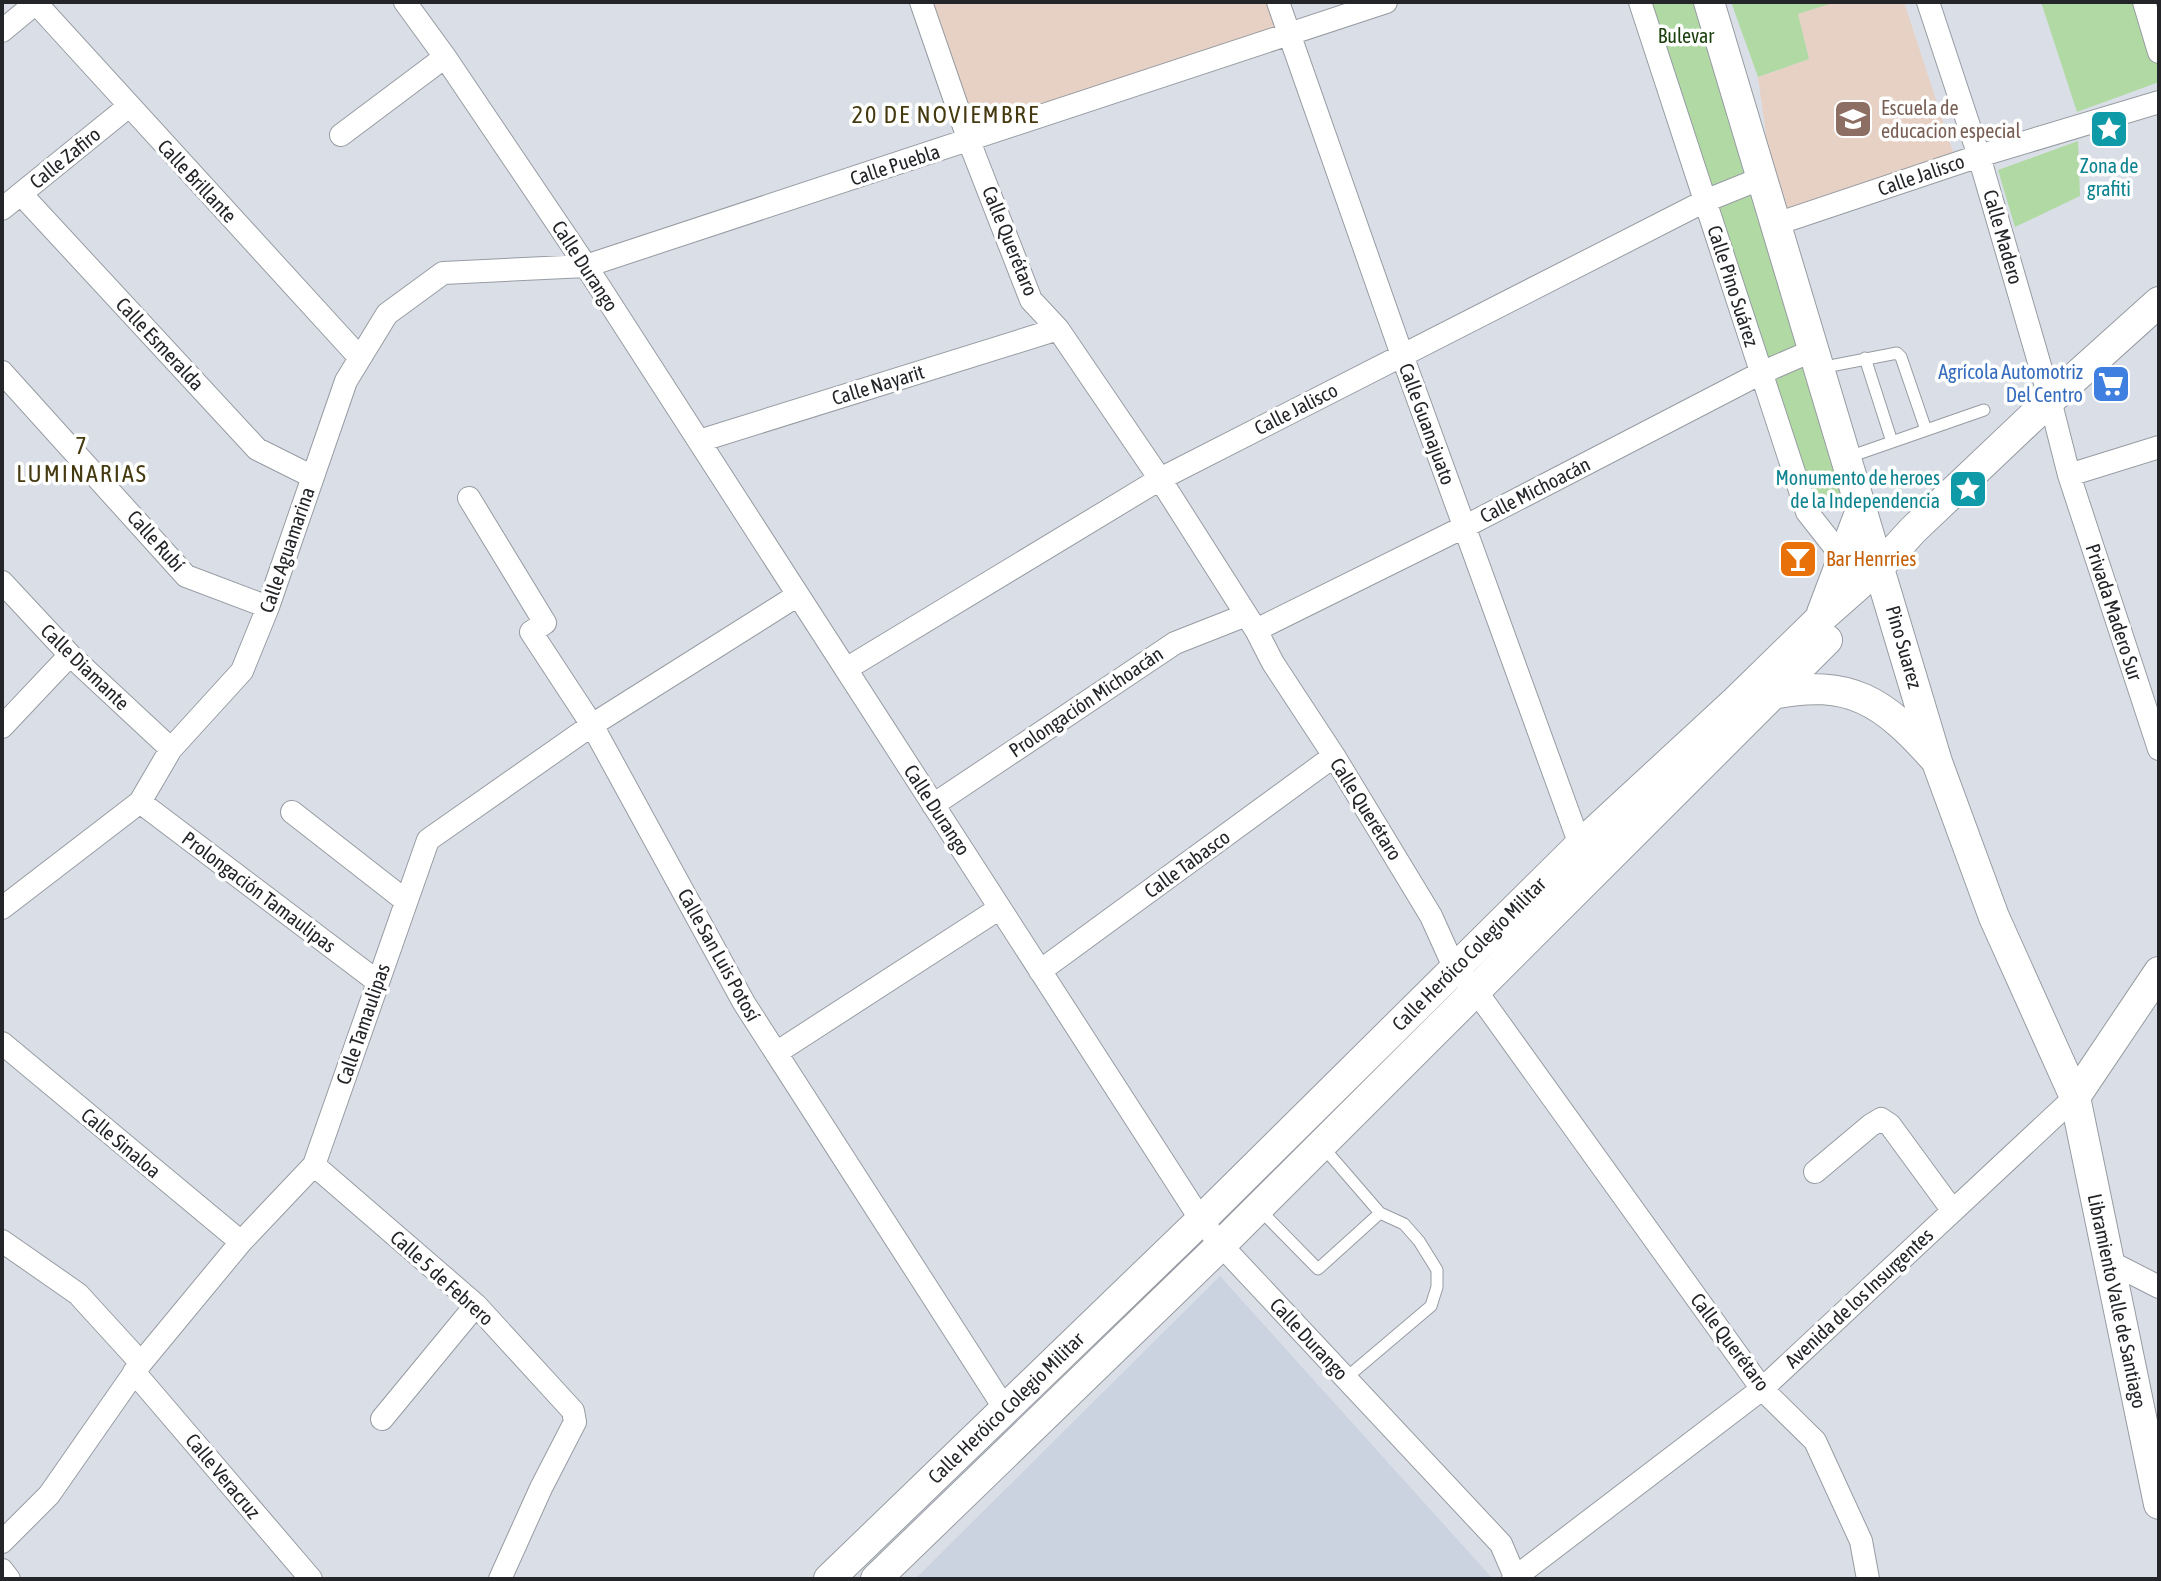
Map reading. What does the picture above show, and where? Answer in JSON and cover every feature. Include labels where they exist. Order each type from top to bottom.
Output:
[{"type":"main road","name":"Pino Suarez","points":[[1709,2],[1937,762],[1994,917],[2075,1097]]},
{"type":"main road","name":"Calle Heróico Colegio Militar","points":[[829,1579],[1201,1220],[1580,845],[1744,708],[1773,694],[1882,574],[1913,530],[2052,406],[2159,302]]},
{"type":"main road","points":[[1820,619],[1861,510]]},
{"type":"main road","name":"Calle Heróico Colegio Militar","points":[[876,1579],[1258,1209],[1476,991],[1744,708],[1820,619],[1882,574]]},
{"type":"main road","points":[[1773,694],[1802,688],[1853,693],[1872,702],[1893,718],[1937,762]]},
{"type":"main road","name":"Avenida de los Insurgentes","points":[[2075,1097],[2159,972]]},
{"type":"main road","name":"Libramiento Valle de Santiago","points":[[2075,1097],[2159,1504]]},
{"type":"main road","points":[[973,1440],[994,1465]]},
{"type":"street","points":[[2,31],[36,2]]},
{"type":"street","name":"Calle Brillante","points":[[36,2],[360,358]]},
{"type":"street","name":"Calle Durango","points":[[405,2],[586,266],[1201,1220],[1501,1544],[1515,1578]]},
{"type":"street","name":"Calle Querétaro","points":[[921,2],[969,141],[1031,300],[1058,329],[1160,479],[1251,622],[1273,663],[1334,756],[1431,916],[1454,967],[1476,991],[1762,1389],[1815,1441],[1861,1541],[1868,1579]]},
{"type":"street","name":"Calle Guanajuato","points":[[1278,2],[1580,845]]},
{"type":"street","name":"Calle Puebla","points":[[586,266],[1386,2]]},
{"type":"street","name":"Calle Pino Suárez","points":[[1640,2],[1807,512],[1844,559]]},
{"type":"street","name":"Calle Madero","points":[[1928,2],[1979,156],[2069,475]]},
{"type":"street","points":[[2144,2],[2159,52]]},
{"type":"street","points":[[341,135],[445,57]]},
{"type":"street","name":"Calle Jalisco","points":[[1776,224],[1979,156],[2159,102]]},
{"type":"street","name":"Calle Zafiro","points":[[2,209],[129,106]]},
{"type":"street","name":"Calle Jalisco","points":[[846,669],[1160,479],[1705,201],[1762,178]]},
{"type":"street","name":"Calle Esmeralda","points":[[21,194],[257,449],[313,477]]},
{"type":"street","name":"Calle Aguamarina","points":[[2,908],[140,802],[171,749],[242,671],[268,607],[346,381],[387,314],[443,273],[586,266]]},
{"type":"street","name":"Calle Nayarit","points":[[699,441],[1058,329]]},
{"type":"street","name":"Calle Michoacán","points":[[1251,622],[1464,527],[1761,373],[1816,359]]},
{"type":"street","name":"Calle Rubí","points":[[2,372],[186,576],[268,607]]},
{"type":"street","points":[[2069,475],[2159,447]]},
{"type":"street","name":"Privada Madero Sur","points":[[2069,475],[2159,749]]},
{"type":"street","name":"Calle San Luis Potosí","points":[[469,498],[545,623],[531,632],[592,725],[744,1003],[1005,1409]]},
{"type":"street","name":"Calle Diamante","points":[[2,582],[70,655],[171,749]]},
{"type":"street","name":"Calle Tamaulipas","points":[[2,1542],[49,1495],[138,1368],[241,1242],[314,1165],[428,840],[592,725],[798,595]]},
{"type":"street","name":"Prolongación Michoacán","points":[[933,805],[1175,643],[1251,622]]},
{"type":"street","points":[[2,727],[70,655]]},
{"type":"street","name":"Calle Tabasco","points":[[1040,971],[1334,756]]},
{"type":"street","name":"Prolongación Tamaulipas","points":[[140,802],[378,982]]},
{"type":"street","points":[[292,812],[406,901]]},
{"type":"street","points":[[776,1053],[1000,908]]},
{"type":"street","name":"Calle Sinaloa","points":[[2,1043],[241,1242]]},
{"type":"street","name":"Avenida de los Insurgentes","points":[[1515,1578],[1762,1389],[2075,1097]]},
{"type":"street","points":[[1815,1172],[1881,1119],[1890,1125],[1953,1211]]},
{"type":"street","name":"Calle 5 de Febrero","points":[[314,1165],[476,1305],[573,1411],[575,1422],[500,1579]]},
{"type":"street","name":"Calle Veracruz","points":[[2,1241],[78,1294],[311,1579]]},
{"type":"street","points":[[2108,1261],[2159,1287]]},
{"type":"street","points":[[382,1419],[476,1305]]},
{"type":"street","points":[[2,1570],[9,1579]]},
{"type":"lane","points":[[1816,359],[1865,358],[1897,353],[1926,430]]},
{"type":"lane","points":[[1865,358],[1892,442]]},
{"type":"lane","points":[[1845,458],[1984,410]]},
{"type":"lane","points":[[1322,1145],[1380,1213],[1404,1224],[1437,1270],[1437,1287],[1431,1306],[1346,1378]]},
{"type":"lane","points":[[1258,1209],[1318,1269],[1380,1213]]},
{"type":"shaded area","points":[[921,2],[1278,2],[1289,34],[969,141]]},
{"type":"shaded area","name":"Escuela de educacion especial","points":[[1836,2],[1904,2],[1956,161],[1778,220],[1758,77],[1809,59],[1798,14]]},
{"type":"shaded area","points":[[1220,1276],[1493,1579],[915,1579]]},
{"type":"green space","name":"Bulevar","points":[[1640,2],[1709,2],[1857,498],[1807,512]]},
{"type":"green space","points":[[1731,2],[1836,2],[1798,14],[1809,59],[1758,77]]},
{"type":"green space","points":[[2041,2],[2142,2],[2159,57],[2159,82],[2077,112]]},
{"type":"green space","points":[[2078,141],[2080,196],[2015,227],[1998,170]]},
{"type":"place","name":"Escuela de educacion especial","points":[[1853,119]]},
{"type":"place","name":"Zona de grafiti","points":[[2109,129]]},
{"type":"place","name":"Agrícola Automotriz Del Centro","points":[[2111,384]]},
{"type":"place","name":"Monumento de heroes de la Independencia","points":[[1968,489]]},
{"type":"place","name":"Bar Henrries","points":[[1798,559]]},
{"type":"district","name":"20 DE NOVIEMBRE","points":[[946,115]]},
{"type":"district","name":"7 LUMINARIAS","points":[[82,460]]}]
